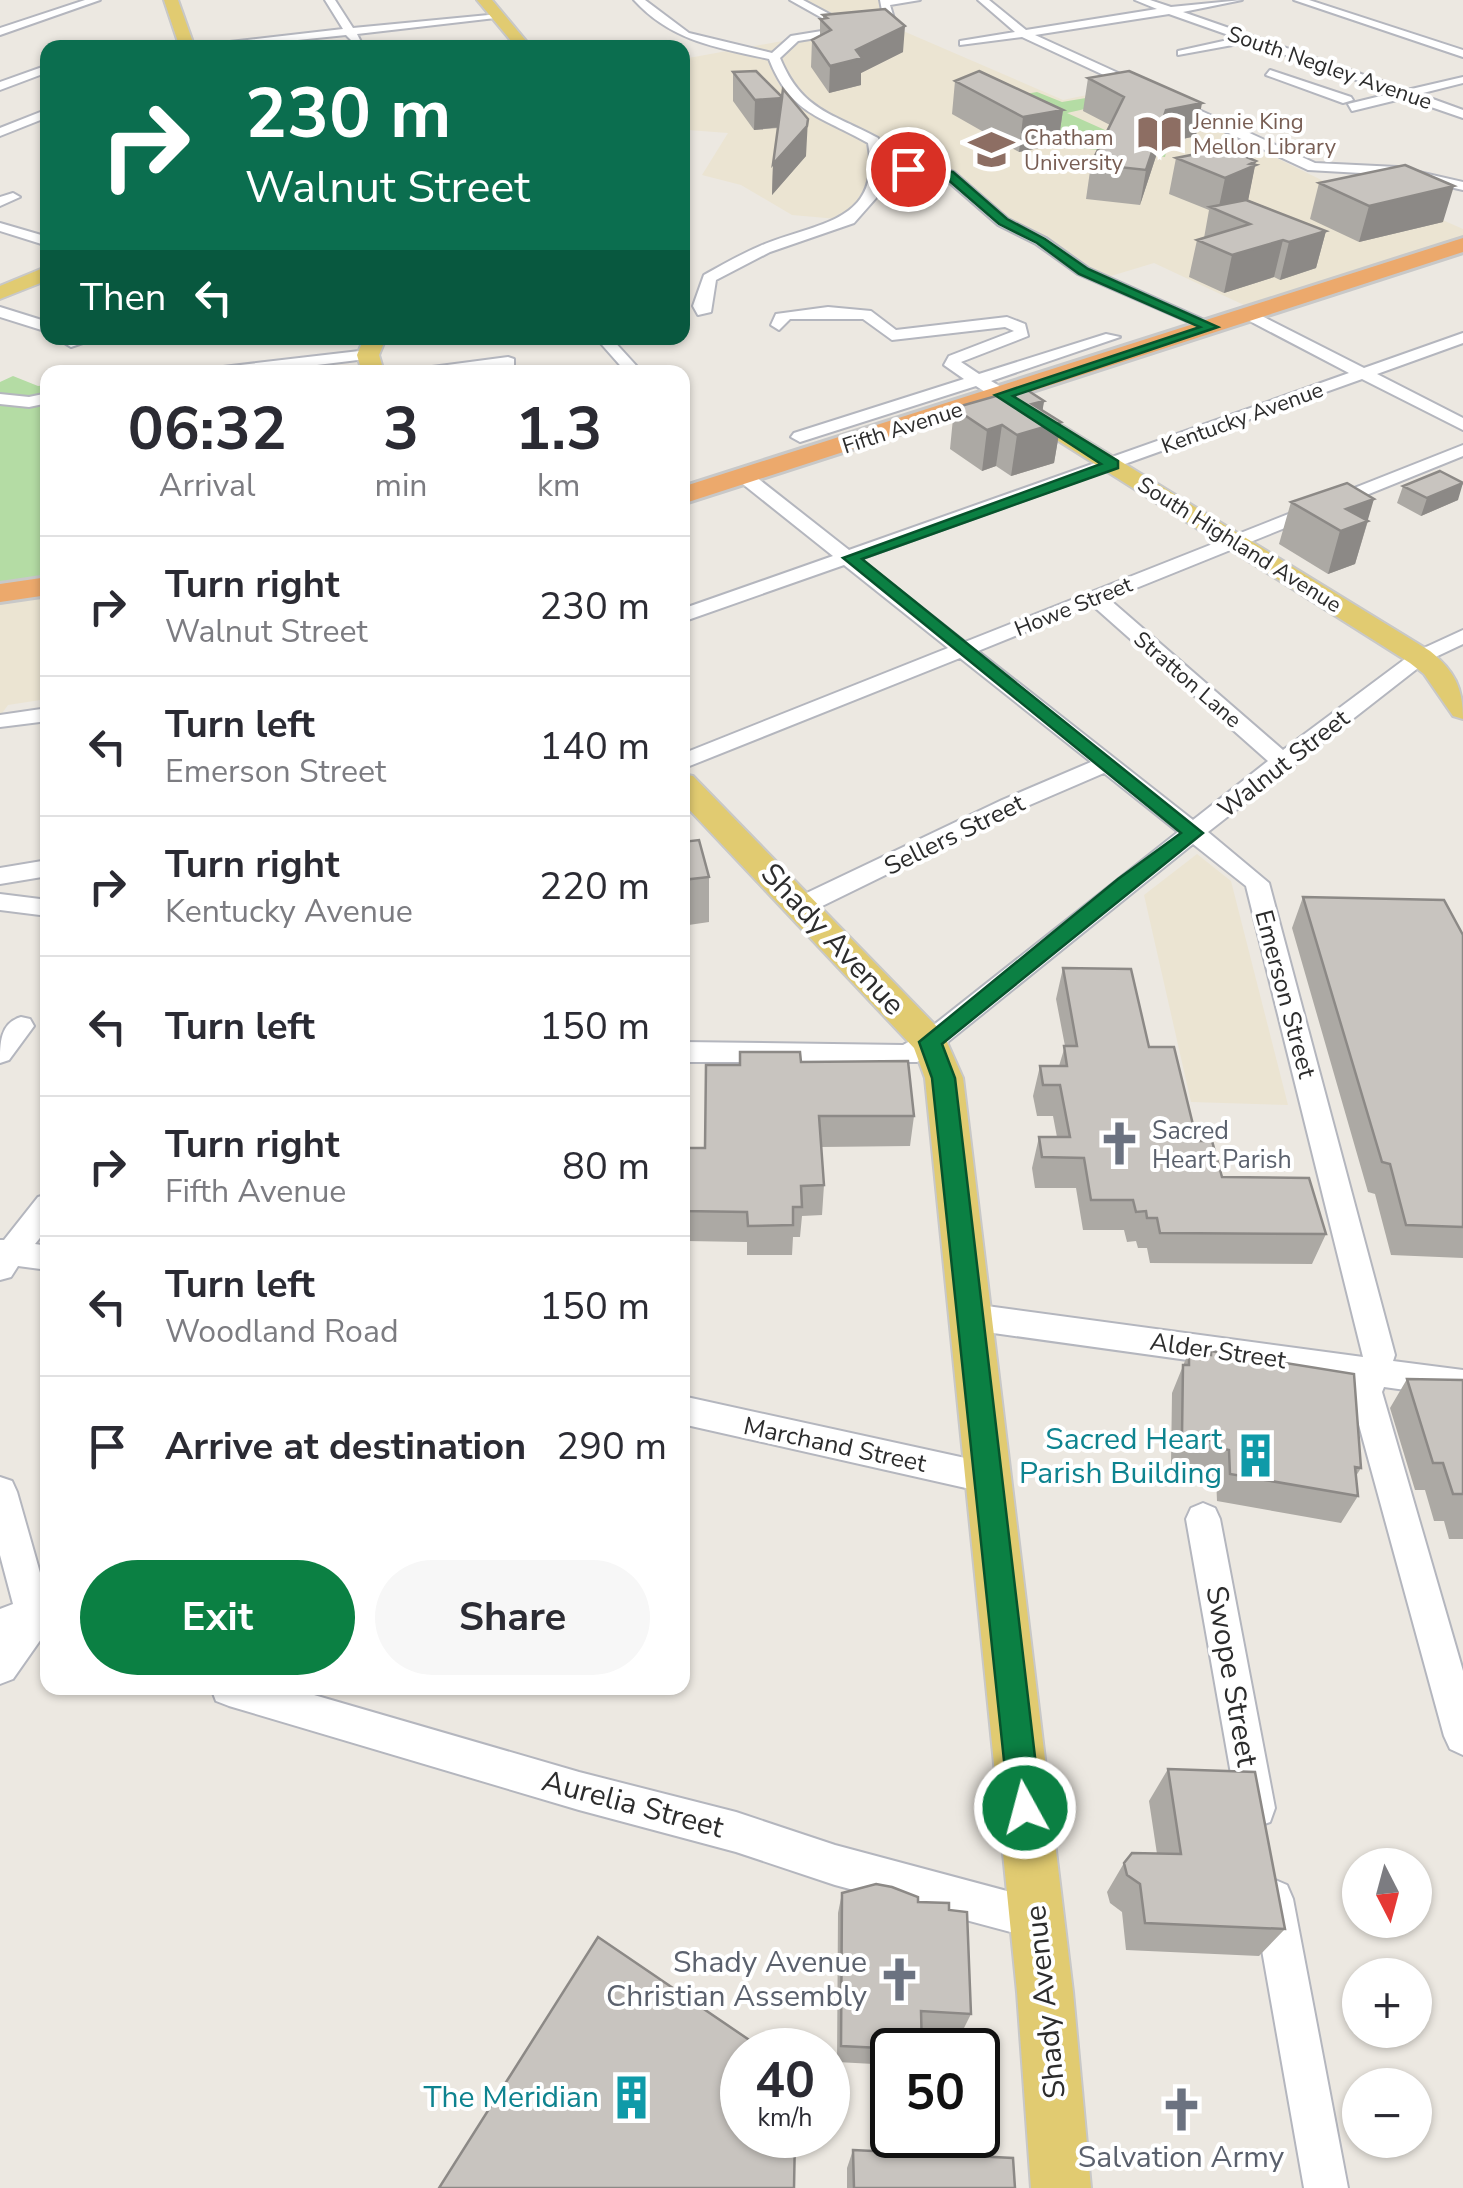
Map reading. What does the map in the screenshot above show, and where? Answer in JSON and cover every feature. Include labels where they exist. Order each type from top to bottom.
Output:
[{"type":"highway","name":"Fifth Avenue","points":[[690,494],[1458,250]]},
{"type":"highway","points":[[0,593],[40,587]]},
{"type":"main road","points":[[171,0],[184,40]]},
{"type":"main road","points":[[484,0],[518,40]]},
{"type":"main road","points":[[0,293],[40,276]]},
{"type":"main road","name":"South Highland Avenue","points":[[1002,395],[1420,657],[1434,668],[1463,710]]},
{"type":"main road","name":"Shady Avenue","points":[[690,791],[930,1042],[944,1078],[1038,1919],[1061,2188]]},
{"type":"street","points":[[0,32],[94,0]]},
{"type":"street","points":[[330,0],[354,40]]},
{"type":"street","points":[[639,0],[665,25],[702,44],[774,57]]},
{"type":"street","points":[[794,0],[850,30]]},
{"type":"street","points":[[774,57],[795,38],[890,22],[884,2],[915,0]]},
{"type":"street","points":[[983,0],[1024,34],[1313,167],[1397,171],[1463,186]]},
{"type":"street","name":"South Negley Avenue","points":[[1140,0],[1463,114]]},
{"type":"street","points":[[964,43],[1237,0]]},
{"type":"street","points":[[1298,0],[1463,54]]},
{"type":"street","points":[[262,40],[499,17]]},
{"type":"street","points":[[1182,53],[1250,38]]},
{"type":"street","points":[[703,312],[701,306],[710,278],[766,250],[848,220],[869,198],[879,168],[874,141],[804,110],[781,79],[774,57]]},
{"type":"street","points":[[1319,63],[1264,74],[1350,103],[1463,80]]},
{"type":"street","points":[[0,86],[40,71]]},
{"type":"street","points":[[1270,94],[1308,86]]},
{"type":"street","points":[[13,100],[40,108]]},
{"type":"street","points":[[0,132],[40,114]]},
{"type":"street","points":[[879,168],[938,170],[949,175],[1003,222],[1041,241],[1083,271],[1212,327]]},
{"type":"street","points":[[0,227],[40,240]]},
{"type":"street","points":[[0,312],[40,324]]},
{"type":"street","points":[[778,325],[781,317],[789,314],[812,313],[864,314],[892,335],[993,321],[1020,326],[1022,333],[1013,338],[955,358],[955,368],[1002,395]]},
{"type":"street","points":[[1249,315],[1463,425]]},
{"type":"street","points":[[800,437],[1112,337]]},
{"type":"street","name":"Kentucky Avenue","points":[[690,613],[1463,338]]},
{"type":"street","points":[[609,345],[628,365]]},
{"type":"street","points":[[285,365],[372,355]]},
{"type":"street","points":[[485,365],[508,362]]},
{"type":"street","points":[[0,399],[40,400]]},
{"type":"street","name":"Howe Street","points":[[690,759],[1463,450]]},
{"type":"street","name":"Emerson Street","points":[[745,477],[1257,883],[1379,1354],[1366,1392],[1463,1736]]},
{"type":"street","name":"Stratton Lane","points":[[1095,597],[1282,761]]},
{"type":"street","name":"Walnut Street","points":[[690,1052],[907,1055],[930,1042],[1125,884],[1420,657],[1463,636]]},
{"type":"street","points":[[0,721],[40,715]]},
{"type":"street","name":"Sellers Street","points":[[803,905],[1010,805],[1106,764]]},
{"type":"street","points":[[0,876],[40,869]]},
{"type":"street","points":[[0,902],[40,907]]},
{"type":"street","points":[[0,1052],[21,1026]]},
{"type":"street","points":[[4,1258],[40,1215]]},
{"type":"street","points":[[4,1258],[40,1258]]},
{"type":"street","name":"Alder Street","points":[[972,1317],[1463,1384]]},
{"type":"street","name":"Marchand Street","points":[[690,1412],[988,1478]]},
{"type":"street","points":[[0,1492],[40,1617]]},
{"type":"street","name":"Swope Street","points":[[1204,1519],[1326,2188]]},
{"type":"street","points":[[0,1630],[5,1624],[40,1620]]},
{"type":"street","points":[[0,1666],[40,1621]]},
{"type":"street","name":"Aurelia Street","points":[[254,1695],[579,1791],[736,1832],[835,1865],[1038,1919]]},
{"type":"shaded area","name":"Chatham University","points":[[795,0],[915,0],[885,2],[887,24],[1063,100],[1130,86],[1354,196],[1377,191],[1463,229],[1463,238],[1246,306],[1154,263],[1101,279],[1003,222],[949,175],[879,168],[849,220],[792,215],[741,185],[702,175],[728,133],[690,130],[690,58],[848,29]]},
{"type":"shaded area","points":[[40,598],[40,700],[8,705],[0,716],[0,604]]},
{"type":"shaded area","points":[[1197,854],[1231,881],[1288,1105],[1191,1102],[1144,895]]},
{"type":"green space","points":[[1037,92],[1062,102],[1086,98],[1098,106],[1067,113],[1143,147],[1168,143],[1165,157],[1079,148],[999,106],[1001,98]]},
{"type":"green space","points":[[13,376],[40,386],[40,579],[0,585],[0,382]]},
{"type":"building","points":[[885,9],[905,26],[856,50],[862,58],[830,66],[812,40],[831,30],[820,19],[827,18],[823,15]]},
{"type":"building","points":[[756,71],[782,97],[783,89],[808,119],[807,126],[773,164],[782,98],[755,100],[733,72]]},
{"type":"building","points":[[979,71],[1063,110],[1023,117],[955,81]]},
{"type":"building","points":[[1129,71],[1202,103],[1166,110],[1146,170],[1091,164],[1124,97],[1088,78]]},
{"type":"building","points":[[1226,148],[1256,161],[1250,164],[1256,165],[1225,178],[1176,158]]},
{"type":"building","points":[[1405,165],[1454,186],[1369,206],[1319,183]]},
{"type":"building","points":[[1246,200],[1326,231],[1232,255],[1197,240],[1250,224],[1210,207]]},
{"type":"building","points":[[1024,388],[1044,401],[1032,404],[1061,422],[1017,435],[1002,425],[987,430],[954,408]]},
{"type":"building","points":[[1440,471],[1463,483],[1427,498],[1403,486]]},
{"type":"building","points":[[1347,483],[1374,499],[1346,509],[1368,521],[1341,531],[1291,502]]},
{"type":"building","points":[[699,840],[709,877],[690,879],[690,841]]},
{"type":"building","points":[[1303,897],[1444,900],[1463,935],[1463,1227],[1406,1225],[1390,1164],[1382,1162]]},
{"type":"building","name":"Sacred Heart Parish","points":[[1063,968],[1131,969],[1149,1047],[1174,1047],[1197,1141],[1212,1141],[1222,1177],[1309,1178],[1326,1234],[1160,1233],[1157,1218],[1147,1218],[1146,1211],[1136,1212],[1133,1200],[1091,1200],[1084,1158],[1042,1157],[1039,1137],[1070,1137],[1060,1085],[1043,1085],[1040,1066],[1067,1066],[1064,1046],[1077,1046]]},
{"type":"building","points":[[740,1052],[800,1052],[801,1062],[908,1061],[914,1116],[819,1116],[824,1185],[801,1186],[802,1207],[793,1207],[793,1225],[748,1226],[747,1212],[690,1211],[690,1148],[705,1148],[706,1065],[740,1065]]},
{"type":"building","name":"Sacred Heart Parish Building","points":[[1189,1351],[1211,1355],[1211,1351],[1354,1374],[1361,1468],[1355,1467],[1358,1496],[1230,1474],[1229,1450],[1219,1448],[1219,1442],[1182,1436],[1183,1365],[1189,1365]]},
{"type":"building","points":[[1407,1379],[1463,1380],[1463,1494],[1453,1494],[1443,1463],[1433,1463]]},
{"type":"building","points":[[1168,1769],[1255,1772],[1285,1929],[1145,1923],[1140,1884],[1127,1875],[1124,1863],[1132,1853],[1181,1854]]},
{"type":"building","name":"Shady Avenue Christian Assembly","points":[[876,1884],[918,1897],[918,1902],[949,1903],[949,1910],[967,1912],[971,2014],[921,2011],[921,2028],[870,2028],[870,2047],[850,2046],[850,2028],[841,2028],[842,1893]]},
{"type":"building","name":"The Meridian","points":[[598,1937],[732,2028],[720,2028],[720,2158],[795,2158],[794,2188],[439,2188]]},
{"type":"building","points":[[853,2150],[870,2151],[870,2158],[1013,2158],[1015,2188],[854,2188]]},
{"type":"place","name":"Jennie King Mellon Library","points":[[1160,134]]},
{"type":"place","name":"Chatham University","points":[[991,150]]},
{"type":"place","name":"Sacred Heart Parish","points":[[1119,1144]]},
{"type":"place","name":"Sacred Heart Parish Building","points":[[1255,1456]]},
{"type":"place","name":"Shady Avenue Christian Assembly","points":[[900,1979]]},
{"type":"place","name":"The Meridian","points":[[632,2097]]},
{"type":"place","name":"Salvation Army","points":[[1181,2110]]},
{"type":"route","points":[[908,169],[938,170],[949,175],[1003,222],[1041,241],[1083,271],[1212,327],[1002,395],[1112,464],[851,558],[1194,833],[930,1042],[944,1078],[1025,1808]]}]
